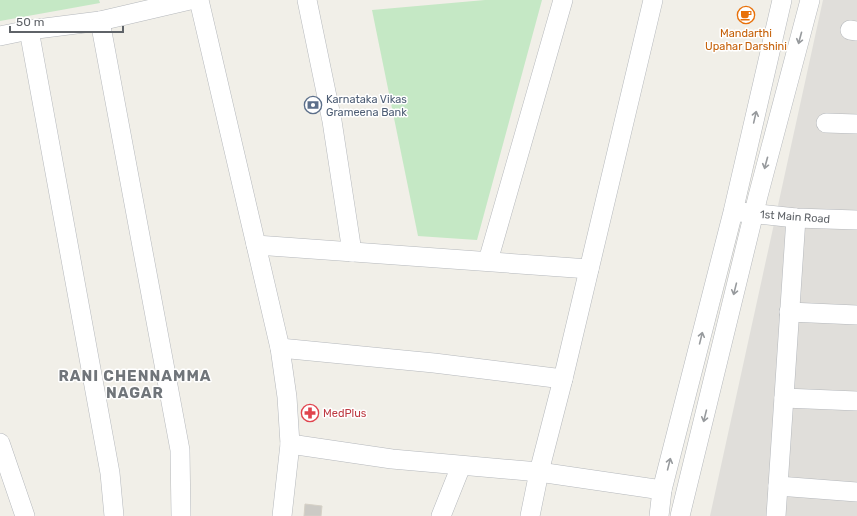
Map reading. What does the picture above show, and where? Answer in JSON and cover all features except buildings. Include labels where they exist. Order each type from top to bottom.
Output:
[{"type":"street","points":[[0,36],[28,30],[100,21],[190,0]]},
{"type":"street","points":[[199,0],[280,348],[287,397],[290,444],[282,516]]},
{"type":"street","points":[[306,0],[332,121],[352,252]]},
{"type":"street","points":[[488,261],[563,0]]},
{"type":"street","points":[[530,516],[539,472],[563,379],[653,0]]},
{"type":"street","points":[[659,516],[662,490],[733,212],[782,0]]},
{"type":"street","points":[[680,516],[753,214],[810,0]]},
{"type":"street","points":[[100,21],[180,450],[181,516]]},
{"type":"street","points":[[28,30],[110,474],[114,516]]},
{"type":"street","points":[[826,123],[857,124]]},
{"type":"street","name":"1st Main Road","points":[[733,212],[796,218],[857,220]]},
{"type":"street","points":[[776,516],[796,218]]},
{"type":"street","points":[[256,245],[589,269]]},
{"type":"street","points":[[789,312],[857,315]]},
{"type":"street","points":[[280,348],[434,363],[563,379]]},
{"type":"street","points":[[784,398],[857,401]]},
{"type":"street","points":[[0,442],[25,516]]},
{"type":"street","points":[[290,444],[392,459],[539,472],[662,490]]},
{"type":"street","points":[[441,516],[461,466]]},
{"type":"street","points":[[778,486],[857,492]]},
{"type":"shaded area","points":[[823,0],[857,0],[857,516],[710,516]]},
{"type":"green space","points":[[0,0],[99,0],[100,3],[0,21]]},
{"type":"green space","points":[[485,0],[542,0],[477,240],[418,236],[372,10]]},
{"type":"place","name":"Mandarthi Upahar Darshini","points":[[746,15]]},
{"type":"place","name":"Karnataka Vikas Grameena Bank","points":[[313,105]]},
{"type":"place","name":"MedPlus","points":[[310,413]]},
{"type":"district","name":"RANI CHENNAMMA NAGAR","points":[[135,384]]}]
